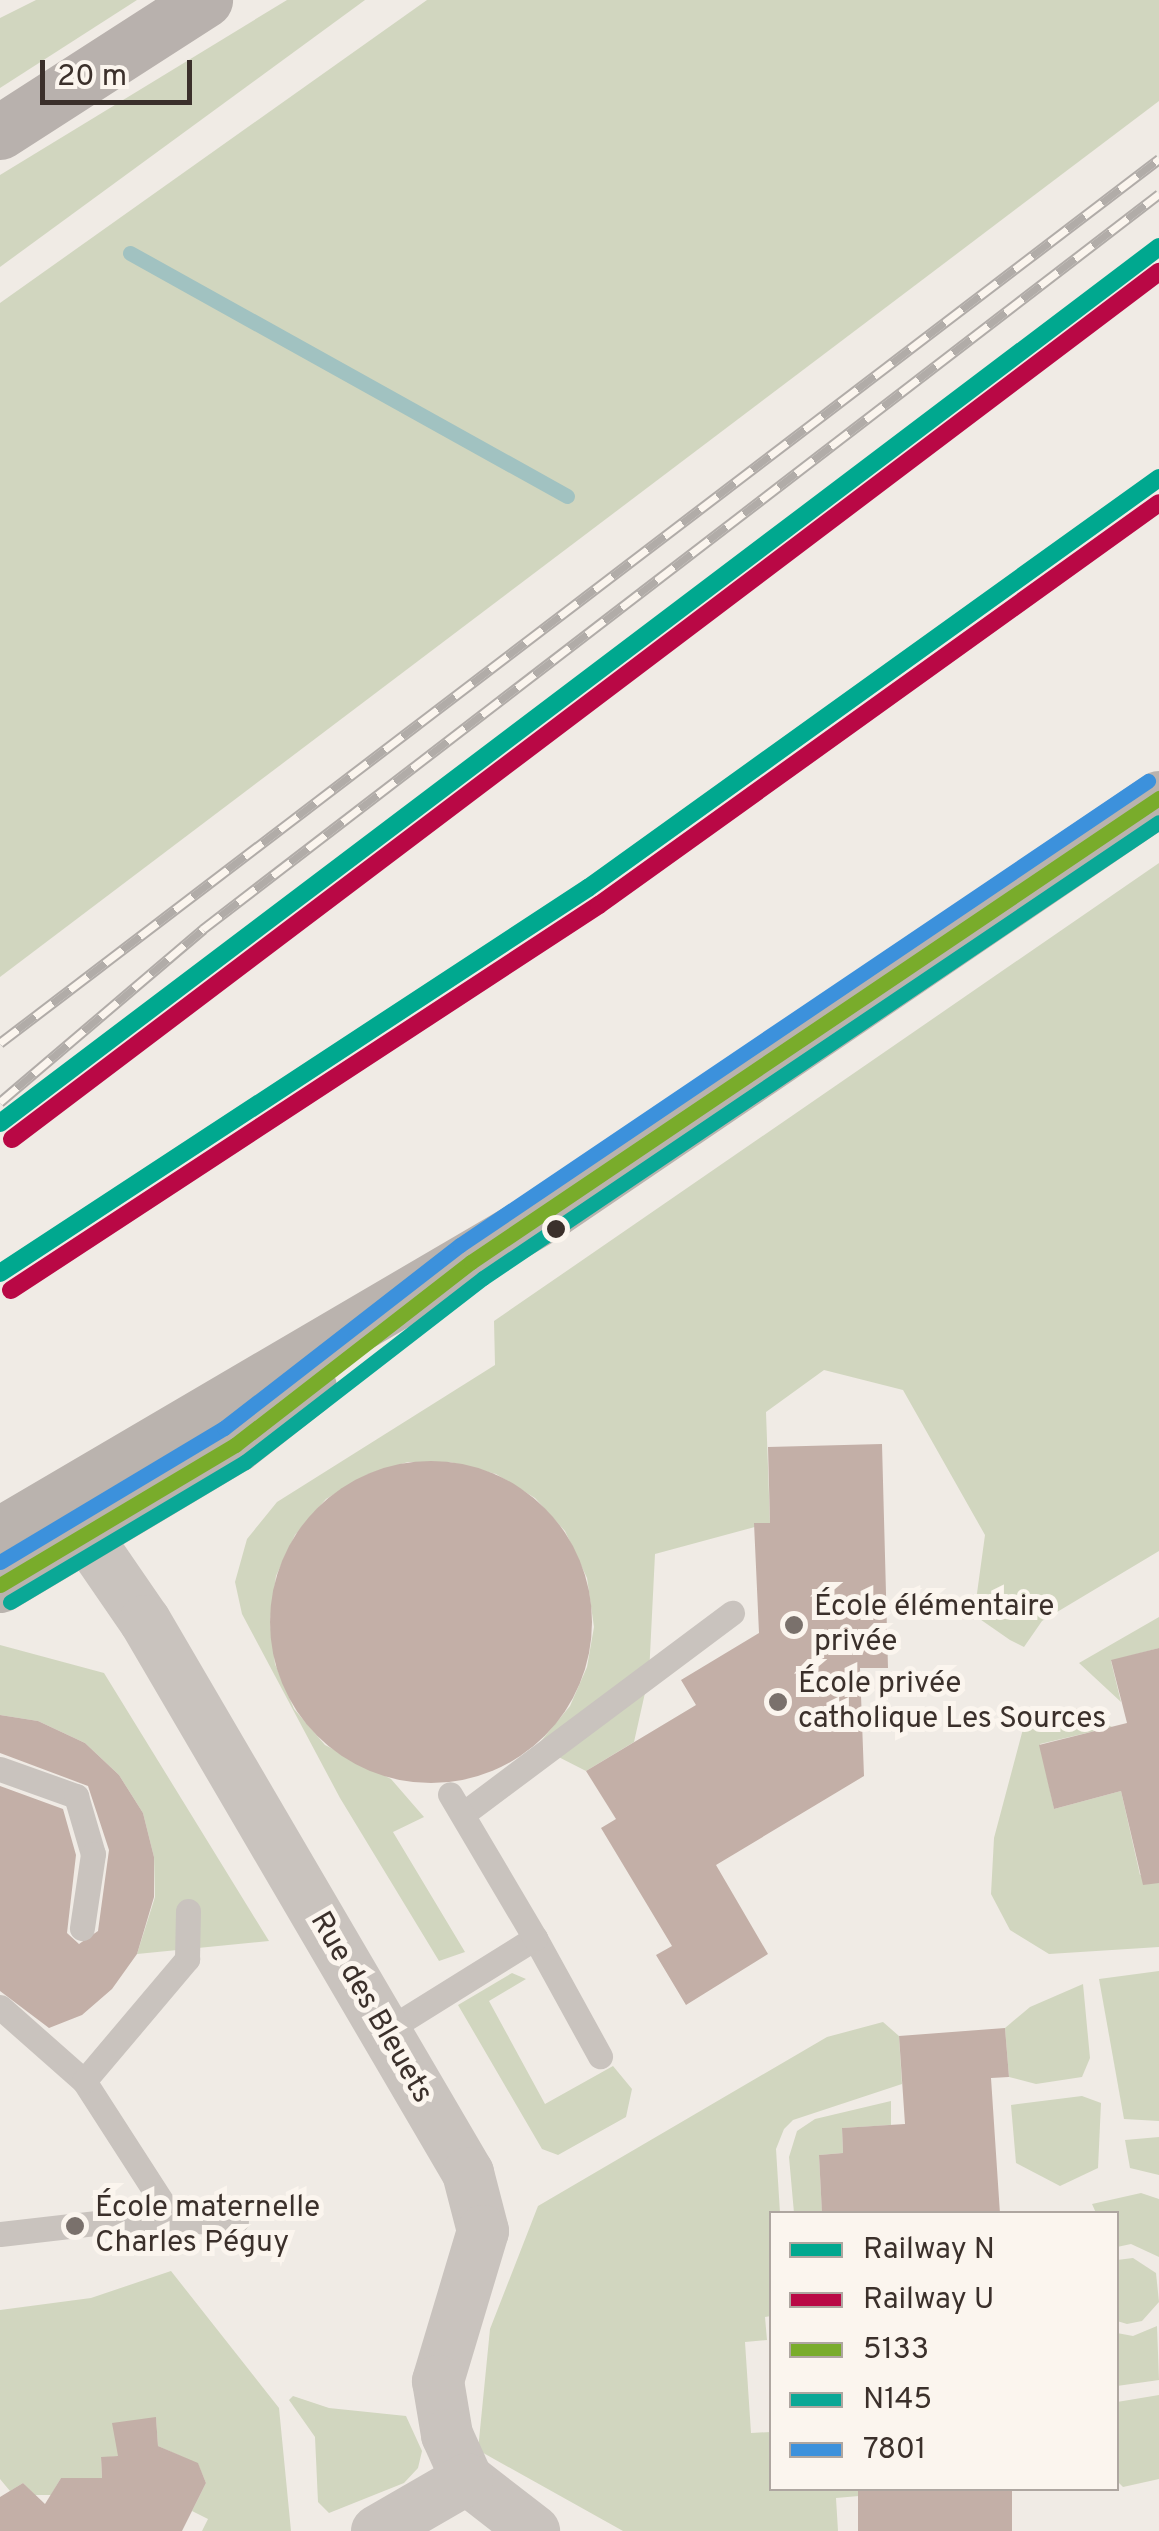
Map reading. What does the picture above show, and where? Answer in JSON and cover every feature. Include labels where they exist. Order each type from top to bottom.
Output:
[{"type":"main road","points":[[0,132],[205,0]]},
{"type":"main road","points":[[0,1534],[72,1516],[235,1444],[470,1262],[1159,798]]},
{"type":"main road","points":[[0,1585],[72,1516]]},
{"type":"street","name":"Rue des Bleuets","points":[[72,1516],[145,1621],[468,2173],[483,2230],[438,2381],[447,2435],[467,2480],[534,2531]]},
{"type":"street","points":[[377,2531],[467,2480]]},
{"type":"lane","points":[[600,2056],[457,1804],[732,1613]]},
{"type":"lane","points":[[0,1769],[76,1796],[93,1854],[82,1928]]},
{"type":"lane","points":[[84,2081],[186,1959],[188,1911]]},
{"type":"lane","points":[[384,2032],[535,1938]]},
{"type":"lane","points":[[0,2007],[84,2081],[175,2222]]},
{"type":"lane","points":[[0,2234],[103,2222],[236,2221]]},
{"type":"green space","points":[[36,0],[137,0],[0,88],[0,18]]},
{"type":"green space","points":[[287,0],[365,0],[0,267],[0,175]]},
{"type":"green space","points":[[427,0],[1159,0],[1159,101],[0,977],[0,303]]},
{"type":"green space","points":[[1159,863],[1159,1551],[1042,1621],[1024,1647],[1010,1640],[974,1615],[985,1535],[903,1390],[824,1370],[766,1412],[770,1523],[655,1554],[649,1675],[634,1742],[586,1771],[537,1746],[570,1706],[587,1667],[594,1627],[587,1578],[565,1531],[535,1498],[496,1474],[450,1462],[408,1462],[368,1474],[326,1499],[295,1535],[276,1576],[270,1621],[275,1664],[294,1709],[325,1745],[391,1779],[424,1817],[393,1832],[465,1952],[439,1961],[340,1798],[242,1614],[235,1582],[247,1539],[277,1502],[495,1365],[494,1321]]},
{"type":"green space","points":[[1159,1617],[1159,1648],[1111,1661],[1121,1702],[1079,1663]]},
{"type":"green space","points":[[0,1645],[104,1673],[269,1941],[137,1954],[155,1897],[154,1857],[143,1813],[119,1775],[85,1743],[38,1721],[0,1715]]},
{"type":"green space","points":[[1073,1707],[1112,1727],[1040,1744],[1054,1809],[1121,1791],[1140,1875],[1159,1871],[1159,1947],[1049,1954],[1010,1930],[991,1894],[994,1838],[1023,1729],[1043,1708]]},
{"type":"green space","points":[[1159,1971],[1159,2121],[1124,2119],[1099,1979]]},
{"type":"green space","points":[[512,1973],[526,1979],[489,2001],[545,2104],[613,2066],[632,2089],[626,2117],[558,2155],[542,2149],[458,2005]]},
{"type":"green space","points":[[1083,1984],[1090,2058],[1082,2077],[1036,2084],[1009,2077],[1005,2028],[1030,2007]]},
{"type":"green space","points":[[883,2022],[899,2036],[902,2084],[793,2120],[784,2129],[776,2149],[780,2211],[769,2211],[767,2340],[745,2342],[751,2433],[769,2432],[769,2491],[858,2491],[859,2496],[836,2498],[838,2531],[623,2531],[478,2450],[490,2329],[538,2206],[827,2037]]},
{"type":"green space","points":[[1082,2096],[1101,2103],[1098,2168],[1060,2186],[1016,2163],[1011,2105]]},
{"type":"green space","points":[[891,2101],[891,2125],[842,2128],[843,2153],[819,2155],[822,2211],[794,2211],[789,2157],[797,2131],[815,2119]]},
{"type":"green space","points":[[1159,2137],[1159,2175],[1130,2168],[1125,2140]]},
{"type":"green space","points":[[1141,2193],[1159,2199],[1159,2257],[1131,2244],[1119,2247],[1119,2211],[1095,2211],[1092,2204]]},
{"type":"green space","points":[[1133,2258],[1156,2273],[1159,2302],[1142,2321],[1119,2322],[1119,2260]]},
{"type":"green space","points":[[171,2271],[279,2408],[291,2531],[202,2531],[208,2519],[192,2511],[206,2483],[198,2464],[158,2446],[156,2418],[118,2456],[101,2458],[102,2478],[61,2478],[51,2495],[35,2495],[23,2483],[10,2491],[0,2479],[0,2310],[91,2298]]},
{"type":"green space","points":[[1157,2326],[1159,2380],[1119,2386],[1119,2333],[1133,2336]]},
{"type":"green space","points":[[1159,2395],[1159,2479],[1123,2487],[1119,2483],[1119,2402]]},
{"type":"green space","points":[[293,2396],[329,2408],[406,2416],[422,2451],[418,2468],[404,2483],[329,2513],[318,2502],[315,2437],[289,2400]]},
{"type":"building","name":"École privée catholique Les Sources","points":[[882,1444],[888,1668],[860,1668],[864,1776],[716,1865],[768,1954],[686,2005],[656,1955],[672,1946],[601,1828],[616,1819],[586,1771],[696,1705],[681,1680],[759,1633],[754,1523],[770,1523],[768,1447]]},
{"type":"building","points":[[431,1461],[478,1468],[507,1480],[545,1508],[573,1546],[585,1575],[592,1622],[585,1669],[573,1698],[545,1736],[507,1764],[478,1776],[431,1783],[384,1776],[355,1764],[317,1736],[289,1698],[277,1669],[270,1622],[277,1575],[289,1546],[317,1508],[355,1480],[384,1468]]},
{"type":"building","points":[[1159,1648],[1159,1883],[1143,1885],[1121,1791],[1054,1809],[1039,1745],[1127,1723],[1111,1660]]},
{"type":"building","points":[[0,1715],[38,1721],[85,1743],[119,1775],[143,1813],[154,1857],[154,1897],[137,1954],[112,1989],[82,2015],[49,2028],[0,1991],[0,1786],[63,1809],[76,1855],[67,1933],[79,1944],[98,1931],[109,1850],[88,1786],[0,1753]]},
{"type":"building","points":[[1005,2028],[1009,2077],[991,2078],[1000,2211],[822,2211],[819,2155],[843,2153],[842,2128],[905,2124],[899,2036]]},
{"type":"building","points":[[156,2417],[158,2446],[198,2463],[206,2483],[182,2531],[0,2531],[0,2497],[23,2483],[45,2504],[61,2478],[102,2478],[101,2457],[118,2456],[112,2423]]},
{"type":"building","points":[[858,2491],[1012,2491],[1012,2531],[858,2531]]},
{"type":"waterway","points":[[130,253],[567,496]]},
{"type":"railway","points":[[0,1043],[1159,159]]},
{"type":"railway","points":[[0,1102],[203,929],[1159,194]]},
{"type":"rail line","name":"N","points":[[0,1123],[1159,247]]},
{"type":"rail line","name":"U","points":[[12,1139],[1159,272]]},
{"type":"rail line","name":"N","points":[[0,1273],[588,888],[1159,478]]},
{"type":"rail line","name":"U","points":[[11,1290],[599,905],[1159,503]]},
{"type":"transit line","name":"7801","points":[[0,1562],[224,1428],[460,1245],[1148,781]]},
{"type":"transit line","name":"5133","points":[[0,1585],[235,1445],[471,1262],[1159,798]]},
{"type":"transit line","name":"N145","points":[[10,1602],[245,1462],[483,1278],[1159,822]]},
{"type":"place","name":"École élémentaire privée","points":[[794,1625]]},
{"type":"place","name":"École privée catholique Les Sources","points":[[778,1702]]},
{"type":"place","name":"École maternelle Charles Péguy","points":[[75,2226]]}]
